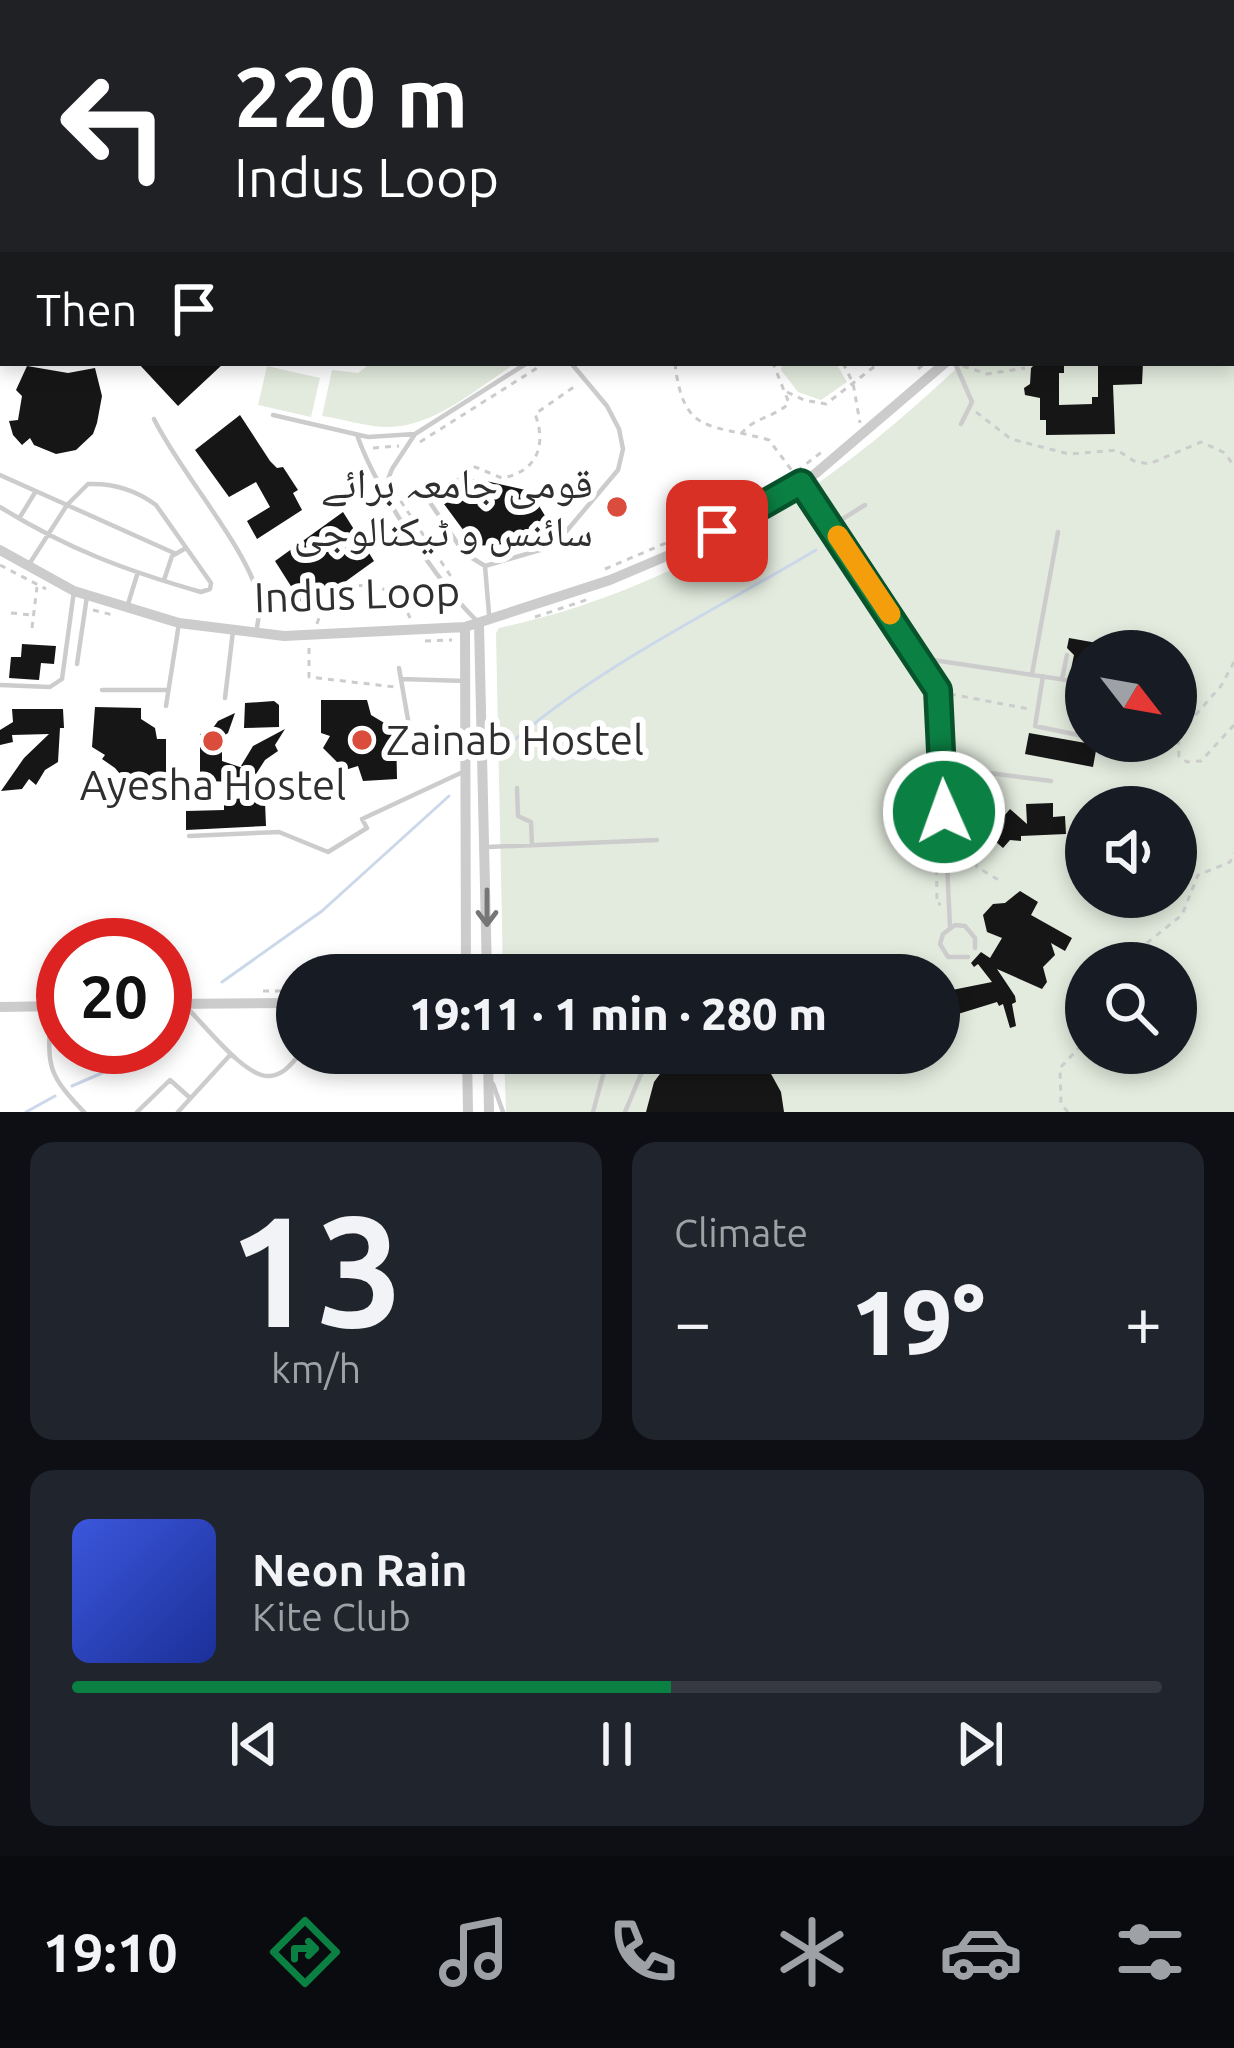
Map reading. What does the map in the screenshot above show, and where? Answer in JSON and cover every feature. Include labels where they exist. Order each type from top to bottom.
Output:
[{"type":"street","name":"Indus Loop","points":[[0,550],[74,591],[179,623],[256,634],[457,631],[573,595],[688,547],[798,478],[939,366]]},
{"type":"street","points":[[485,621],[487,954]]},
{"type":"street","points":[[457,631],[465,681],[466,954]]},
{"type":"street","points":[[192,1004],[276,1003]]},
{"type":"street","points":[[0,1007],[36,1006]]},
{"type":"street","points":[[467,1074],[468,1112]]},
{"type":"street","points":[[488,1075],[489,1112]]},
{"type":"lane","points":[[384,490],[416,434],[521,366]]},
{"type":"lane","points":[[429,501],[464,554],[485,566],[559,540],[618,470],[623,449],[607,406],[573,366]]},
{"type":"lane","points":[[958,366],[969,389],[970,406],[961,424]]},
{"type":"lane","points":[[273,415],[357,435],[416,434]]},
{"type":"lane","points":[[154,419],[169,450],[240,556],[259,599],[256,634]]},
{"type":"lane","points":[[357,435],[384,490],[451,591],[485,621]]},
{"type":"lane","points":[[0,475],[174,553]]},
{"type":"lane","points":[[798,478],[919,658],[941,700],[950,927]]},
{"type":"lane","points":[[0,507],[47,536],[137,575],[205,592],[211,583],[152,501],[128,490],[88,484],[67,505],[47,536],[28,566]]},
{"type":"lane","points":[[19,519],[36,491]]},
{"type":"lane","points":[[831,526],[865,505]]},
{"type":"lane","points":[[1032,675],[1058,532]]},
{"type":"lane","points":[[163,581],[174,553],[186,548]]},
{"type":"lane","points":[[485,566],[485,621]]},
{"type":"lane","points":[[127,608],[137,575]]},
{"type":"lane","points":[[0,685],[50,687],[59,683],[74,591]]},
{"type":"lane","points":[[77,664],[88,596]]},
{"type":"lane","points":[[166,706],[179,623]]},
{"type":"lane","points":[[225,698],[233,631]]},
{"type":"lane","points":[[919,658],[1065,680]]},
{"type":"lane","points":[[1062,679],[1065,661]]},
{"type":"lane","points":[[399,668],[411,737]]},
{"type":"lane","points":[[1043,676],[1034,722],[1038,728],[1065,733]]},
{"type":"lane","points":[[401,679],[465,681]]},
{"type":"lane","points":[[102,690],[169,690]]},
{"type":"lane","points":[[943,766],[1051,781]]},
{"type":"lane","points":[[189,836],[279,832],[333,850],[367,828],[362,819],[465,771]]},
{"type":"lane","points":[[518,788],[518,816],[531,822],[532,845]]},
{"type":"lane","points":[[487,847],[657,840]]},
{"type":"lane","points":[[968,957],[953,959],[944,953],[941,938],[950,927],[960,925],[970,929],[975,948]]},
{"type":"lane","points":[[192,1013],[247,1068],[263,1076],[276,1073]]},
{"type":"lane","points":[[178,1112],[232,1053]]},
{"type":"lane","points":[[52,1074],[84,1112]]},
{"type":"lane","points":[[593,1112],[603,1074]]},
{"type":"lane","points":[[625,1112],[641,1074]]},
{"type":"lane","points":[[488,1075],[503,1112]]},
{"type":"lane","points":[[137,1112],[170,1080],[191,1098]]},
{"type":"path","points":[[676,366],[678,390],[691,415],[721,430],[769,440],[798,478]]},
{"type":"path","points":[[774,366],[779,385],[787,392],[821,406],[875,366]]},
{"type":"path","points":[[844,366],[853,383],[860,423]]},
{"type":"path","points":[[913,377],[919,366]]},
{"type":"path","points":[[964,366],[987,374],[1025,368]]},
{"type":"path","points":[[429,501],[475,467],[502,478],[527,469],[542,439],[535,414],[584,380]]},
{"type":"path","points":[[741,434],[755,420],[784,408],[790,400],[787,392]]},
{"type":"path","points":[[970,406],[1011,440],[1069,454],[1117,450],[1149,464],[1202,442],[1225,453],[1234,466]]},
{"type":"path","points":[[607,568],[798,478],[827,448]]},
{"type":"path","points":[[368,449],[374,462]]},
{"type":"path","points":[[386,480],[461,592]]},
{"type":"path","points":[[326,628],[316,627],[324,606],[340,591],[361,584],[392,593],[411,620]]},
{"type":"path","points":[[32,628],[37,585]]},
{"type":"path","points":[[524,619],[601,595]]},
{"type":"path","points":[[11,613],[34,615]]},
{"type":"path","points":[[309,644],[309,677],[403,688]]},
{"type":"path","points":[[1234,662],[1221,686],[1181,730],[1179,756],[1201,761],[1234,725]]},
{"type":"path","points":[[942,680],[950,694],[954,832]]},
{"type":"path","points":[[950,694],[1036,710]]},
{"type":"path","points":[[936,821],[938,904],[948,904]]},
{"type":"path","points":[[1148,942],[1182,916],[1198,874],[1230,862],[1234,853]]},
{"type":"path","points":[[955,854],[973,854],[977,867],[1002,882]]},
{"type":"path","points":[[1065,1063],[1060,1068],[1061,1104],[1068,1112]]},
{"type":"shaded area","points":[[267,366],[320,378],[311,417],[258,405]]},
{"type":"shaded area","points":[[367,366],[512,366],[455,404],[405,425],[380,427],[322,416],[332,370],[358,373]]},
{"type":"shaded area","points":[[782,366],[838,366],[847,382],[821,400],[798,392]]},
{"type":"shaded area","points":[[959,366],[1234,366],[1234,1112],[506,1112],[505,1074],[960,1074],[960,954],[503,954],[499,628],[566,611],[690,560],[749,528],[859,452]]},
{"type":"building","points":[[27,366],[68,373],[95,368],[102,396],[97,423],[76,450],[56,454],[34,445],[30,438],[22,445],[13,435],[9,421],[18,420],[22,396],[16,390]]},
{"type":"building","points":[[141,366],[221,366],[178,406]]},
{"type":"building","points":[[1064,366],[1064,373],[1059,373],[1059,405],[1092,404],[1092,397],[1098,397],[1098,366],[1143,366],[1142,384],[1113,385],[1115,434],[1046,435],[1040,398],[1025,395],[1031,368]]},
{"type":"building","points":[[240,415],[270,461],[283,467],[298,490],[293,493],[302,510],[257,539],[247,521],[270,507],[256,482],[229,497],[195,450]]},
{"type":"building","points":[[474,479],[479,486],[486,481],[530,491],[553,529],[514,551],[506,544],[475,546],[444,504]]},
{"type":"building","points":[[343,512],[374,561],[306,610],[275,561]]},
{"type":"building","points":[[22,644],[56,646],[54,664],[41,663],[39,680],[9,678],[11,657],[21,657]]},
{"type":"building","name":"Zainab Hostel","points":[[321,700],[367,700],[371,715],[396,730],[397,779],[363,781],[358,766],[345,770],[323,748],[330,736],[321,733]]},
{"type":"building","points":[[274,701],[279,705],[279,727],[244,728],[245,703]]},
{"type":"building","points":[[95,707],[141,708],[141,719],[155,728],[157,739],[166,739],[166,785],[131,787],[102,759],[105,755],[92,747]]},
{"type":"building","points":[[12,709],[63,709],[64,728],[60,728],[58,762],[45,770],[36,785],[29,779],[22,789],[1,791],[24,758],[49,734],[12,735],[13,742],[0,745],[0,730],[13,722]]},
{"type":"building","points":[[235,713],[222,737],[222,761],[243,768],[241,778],[203,781],[200,734]]},
{"type":"building","points":[[285,729],[275,745],[278,751],[256,774],[241,766],[253,746]]},
{"type":"building","points":[[1029,733],[1065,739],[1065,762],[1025,754]]},
{"type":"building","points":[[254,797],[255,802],[265,802],[266,826],[186,830],[186,811],[224,810],[224,804],[235,804],[235,799]]},
{"type":"building","points":[[1053,803],[1053,817],[1065,816],[1065,834],[1021,836],[1021,841],[1010,840],[1003,848],[988,835],[1010,809],[1027,824],[1026,804]]},
{"type":"building","points":[[1020,891],[1038,902],[1031,915],[1072,938],[1065,942],[1065,951],[1051,943],[1055,955],[1043,967],[1047,982],[1042,989],[997,969],[1015,996],[1016,1026],[1010,1028],[1003,1004],[997,1002],[960,1013],[960,988],[992,982],[978,964],[971,963],[981,952],[990,958],[1002,938],[987,932],[983,915],[993,904],[1005,903]]},
{"type":"building","points":[[660,1074],[771,1074],[784,1112],[646,1112]]},
{"type":"waterway","points":[[505,748],[616,666],[816,550]]},
{"type":"waterway","points":[[222,982],[322,911],[449,796]]},
{"type":"waterway","points":[[72,1086],[100,1074]]},
{"type":"waterway","points":[[26,1112],[55,1096]]},
{"type":"slow traffic","points":[[838,536],[890,614]]},
{"type":"place","name":"قومی جامعہ برائے سائنس و ٹیکنالوجی","points":[[617,507]]},
{"type":"place","name":"Zainab Hostel","points":[[362,740]]},
{"type":"place","name":"Ayesha Hostel","points":[[213,741]]},
{"type":"route","points":[[717,531],[801,483],[938,690],[944,812]]}]
